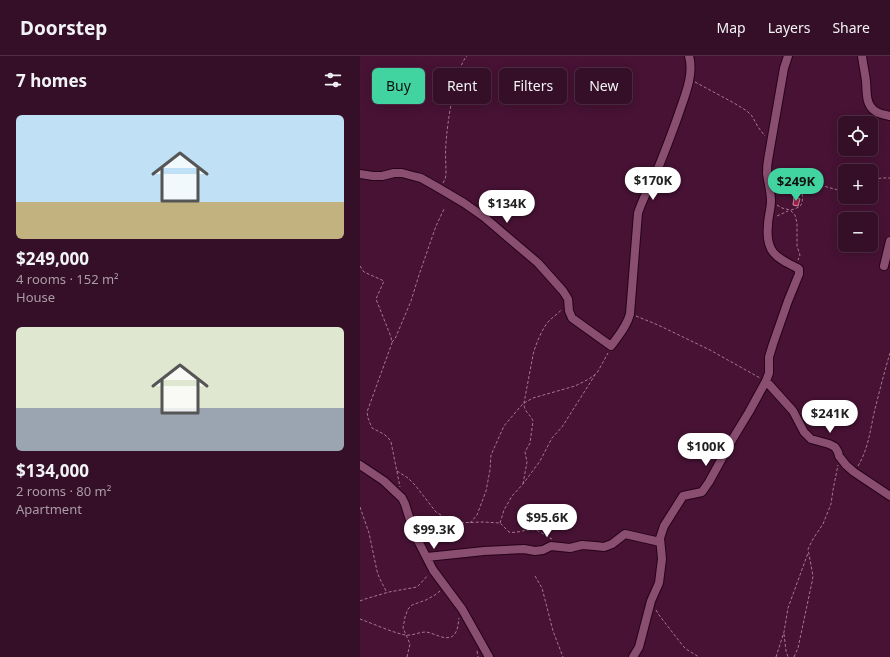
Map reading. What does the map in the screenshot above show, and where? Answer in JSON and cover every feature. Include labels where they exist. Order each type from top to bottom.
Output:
[{"type":"street","points":[[360,174],[382,176],[402,173],[421,178],[464,203],[484,217],[538,263],[563,291],[568,299],[569,311],[572,318],[611,346],[625,328],[629,319],[638,213],[670,139],[684,100],[691,63],[689,56]]},
{"type":"street","points":[[633,657],[639,647],[651,601],[660,584],[662,559],[660,538],[664,526],[683,496],[702,492],[766,381],[769,373],[769,357],[773,344],[799,274],[799,269],[778,258],[772,252],[767,238],[768,221],[771,208],[767,173],[768,160],[784,68],[788,56]]},
{"type":"street","points":[[862,56],[867,98],[870,105],[876,112],[890,116]]},
{"type":"street","points":[[884,266],[890,241]]},
{"type":"street","points":[[766,381],[793,411],[804,432],[811,439],[835,447],[839,456],[846,465],[890,496]]},
{"type":"street","points":[[360,465],[384,481],[402,498],[414,533],[433,570],[461,608],[489,657]]},
{"type":"street","points":[[427,557],[484,551],[524,549],[535,551],[543,550],[551,546],[570,548],[582,544],[604,547],[612,544],[625,534],[660,542]]},
{"type":"path","points":[[437,187],[444,182],[445,178],[448,117],[462,62],[467,56]]},
{"type":"path","points":[[689,78],[749,113],[770,146]]},
{"type":"path","points":[[767,173],[784,185],[800,180],[838,190]]},
{"type":"path","points":[[878,179],[890,178]]},
{"type":"path","points":[[768,221],[802,205],[800,180]]},
{"type":"path","points":[[771,199],[782,208],[790,210],[795,216],[796,241],[800,255],[798,262],[799,269]]},
{"type":"path","points":[[402,498],[390,439],[383,433],[372,428],[367,412],[392,343],[408,308],[436,226],[444,209]]},
{"type":"path","points":[[360,266],[364,272],[384,281],[376,299],[392,343]]},
{"type":"path","points":[[523,484],[527,462],[525,452],[530,443],[533,421],[524,408],[524,403],[535,348],[547,323],[562,310],[568,299]]},
{"type":"path","points":[[630,314],[658,325],[710,350],[766,381]]},
{"type":"path","points":[[500,523],[504,510],[512,496],[540,461],[552,438],[562,427],[597,373],[611,346]]},
{"type":"path","points":[[854,472],[863,458],[890,353]]},
{"type":"path","points":[[470,523],[477,515],[486,491],[491,455],[504,426],[524,403],[533,398],[575,386],[597,373]]},
{"type":"path","points":[[776,657],[784,632],[788,608],[809,547],[825,520],[831,504],[832,490],[839,456]]},
{"type":"path","points":[[396,471],[408,478],[436,512],[454,523],[500,523],[509,532],[516,533],[535,530],[552,539]]},
{"type":"path","points":[[360,507],[369,533],[377,571],[387,593]]},
{"type":"path","points":[[794,657],[798,648],[813,576],[808,551]]},
{"type":"path","points":[[360,601],[416,586],[421,583],[433,570]]},
{"type":"path","points":[[535,576],[542,588],[553,631],[563,657]]},
{"type":"path","points":[[407,657],[410,644],[403,628],[408,609],[412,605],[435,595],[440,590],[448,590]]},
{"type":"path","points":[[651,601],[659,615],[683,646],[699,657]]},
{"type":"path","points":[[360,619],[406,635],[428,632],[446,638],[452,637],[457,630],[461,608]]},
{"type":"path","points":[[784,632],[788,657]]},
{"type":"building","points":[[794,197],[800,199],[798,206],[793,205]]}]
